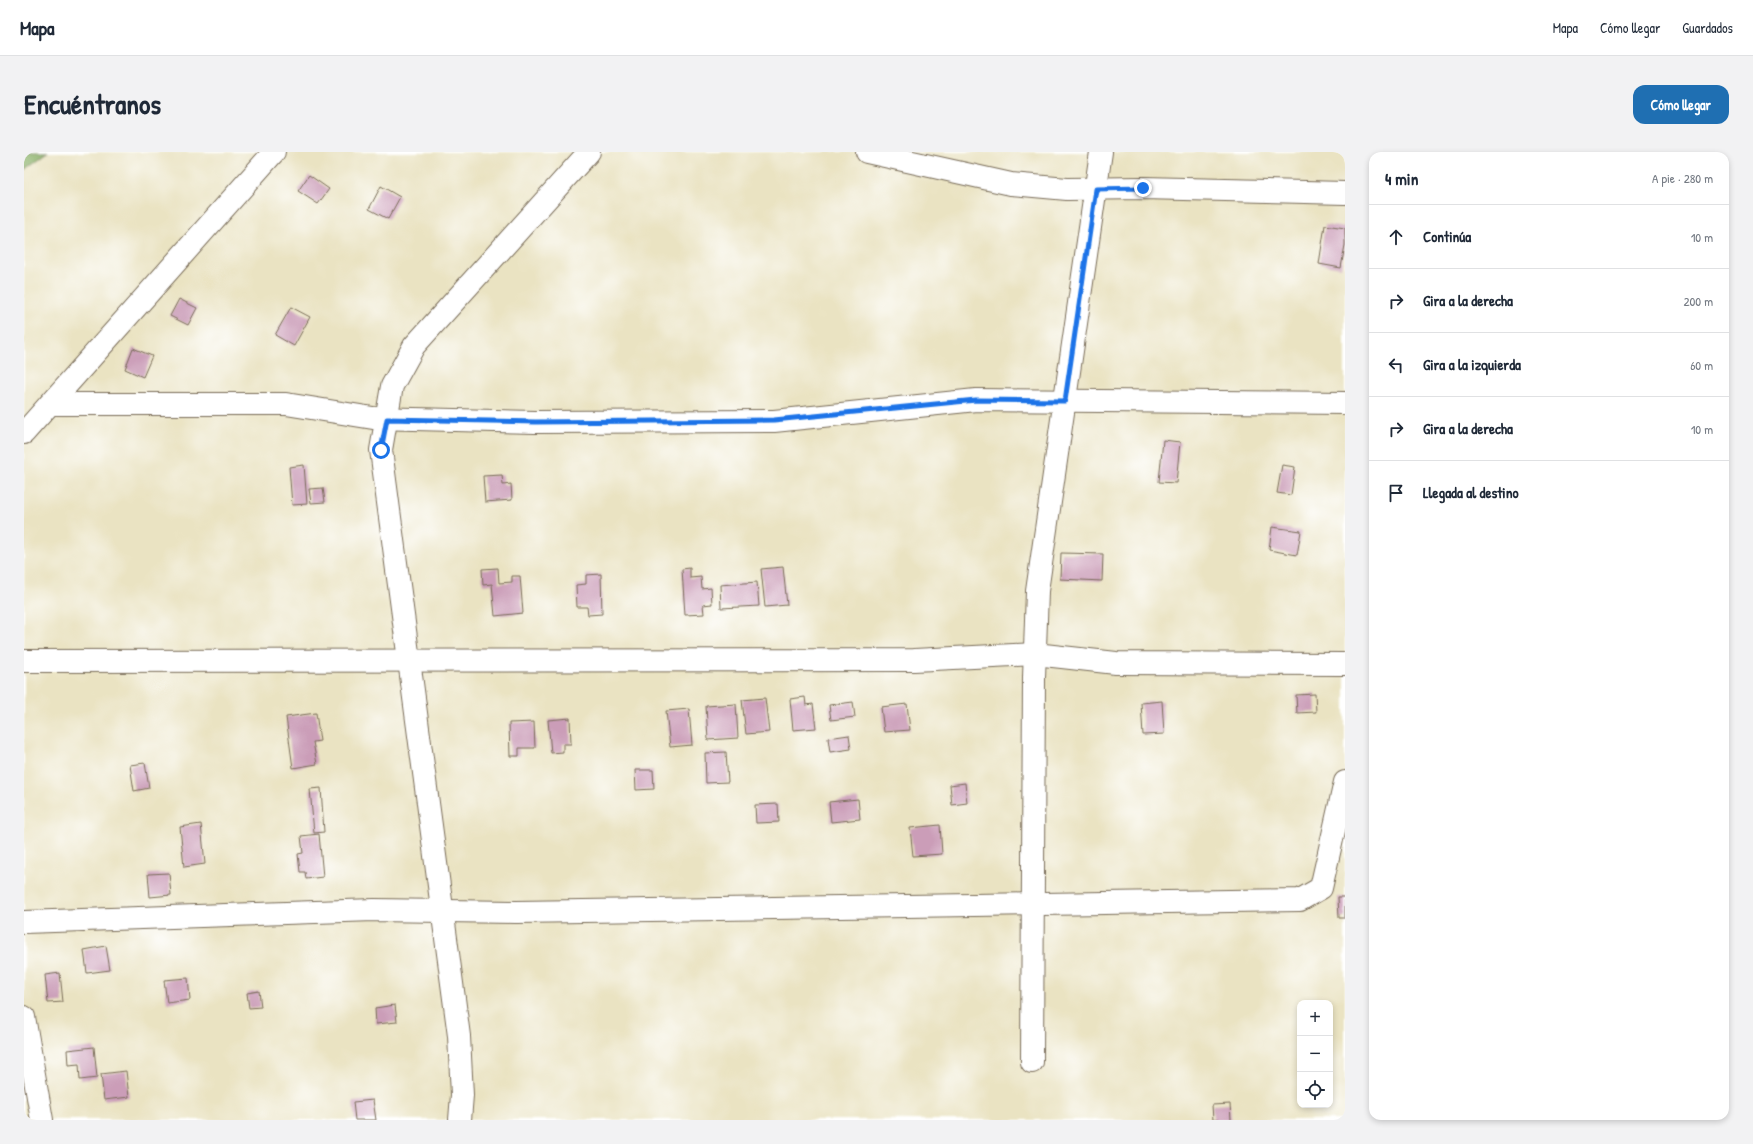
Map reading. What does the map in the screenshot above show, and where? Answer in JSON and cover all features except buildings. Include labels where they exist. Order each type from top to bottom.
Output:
[{"type":"street","points":[[24,433],[274,152]]},
{"type":"street","points":[[460,1120],[462,1095],[460,1036],[381,450],[392,386],[414,346],[589,152]]},
{"type":"street","points":[[867,152],[1011,184],[1067,189],[1143,188],[1345,193]]},
{"type":"street","points":[[1032,1062],[1032,904],[1037,591],[1101,152]]},
{"type":"street","points":[[50,404],[286,404],[373,418],[535,422],[774,420],[976,400],[1345,403]]},
{"type":"street","points":[[24,661],[914,660],[1035,654],[1116,663],[1345,664]]},
{"type":"street","points":[[24,922],[374,910],[516,912],[1300,900],[1321,888],[1345,782]]},
{"type":"street","points":[[24,1018],[42,1120]]},
{"type":"green space","points":[[24,152],[48,152],[24,170]]},
{"type":"route","points":[[381,450],[387,419],[535,422],[774,420],[976,400],[1065,401],[1096,189],[1143,188]]}]
